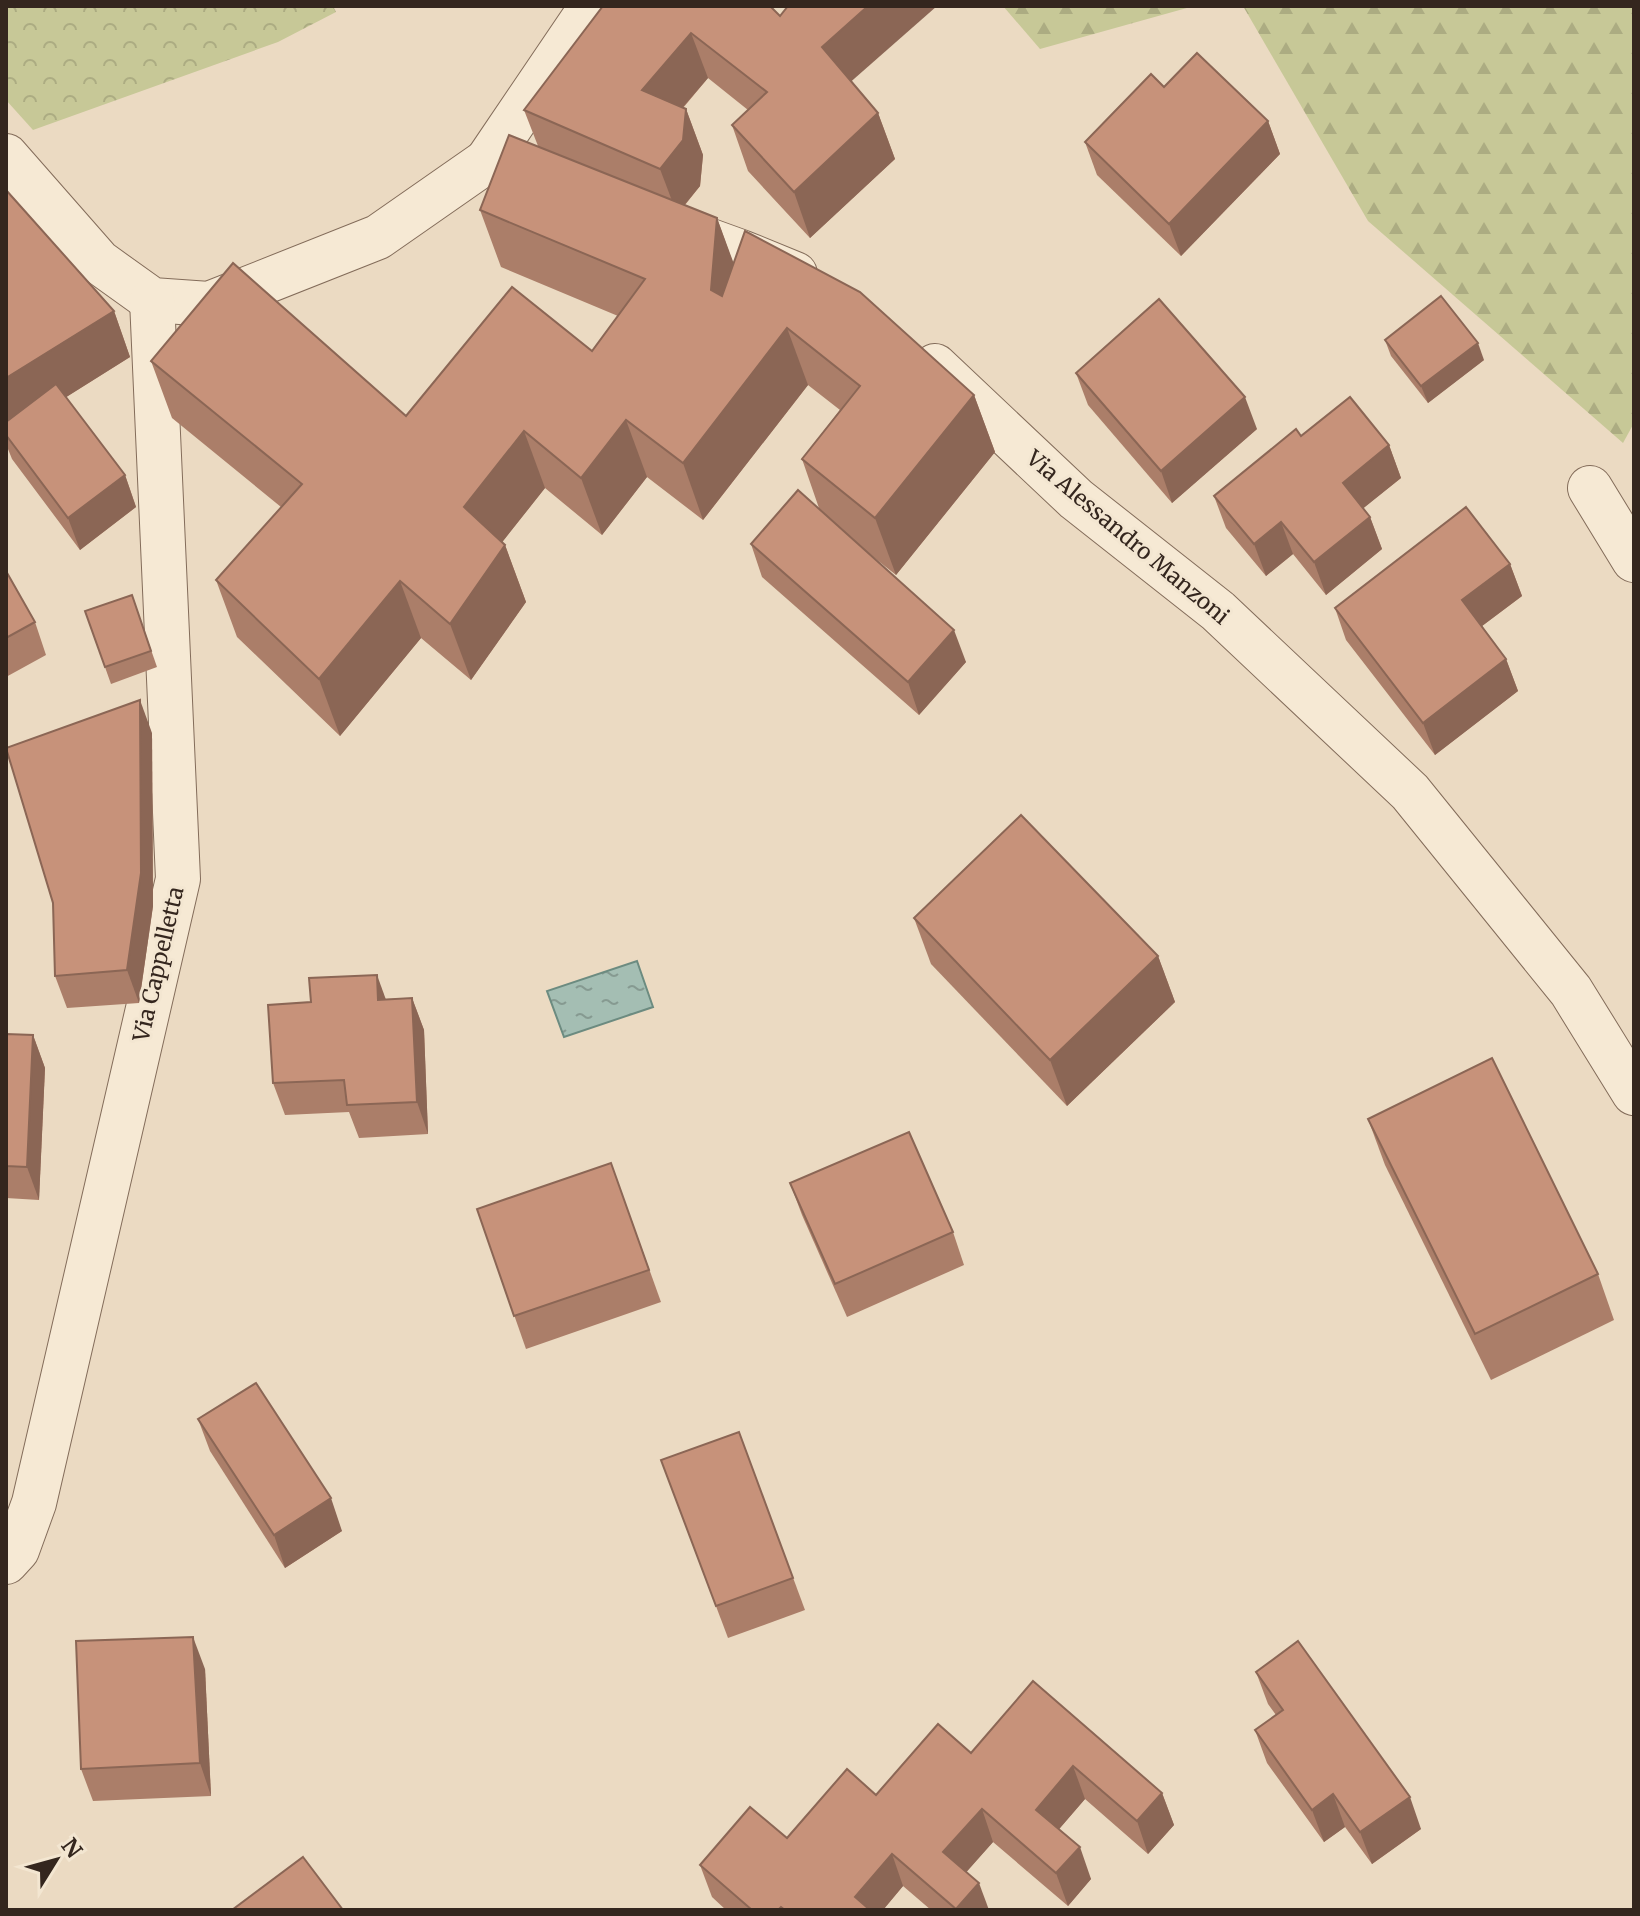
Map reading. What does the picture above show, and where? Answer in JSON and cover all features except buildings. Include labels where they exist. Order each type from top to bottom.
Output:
[{"type":"street","points":[[6,156],[99,262],[152,300],[209,304],[378,237],[487,161],[592,6]]},
{"type":"street","points":[[487,161],[592,199]]},
{"type":"street","points":[[637,214],[827,287]]},
{"type":"street","name":"Via Cappelletta","points":[[6,1562],[17,1550],[34,1503],[178,879],[152,300]]},
{"type":"street","name":"Via Alessandro Manzoni","points":[[904,339],[1076,499],[1218,611],[1410,792],[1571,991],[1634,1093]]},
{"type":"street","points":[[1590,488],[1634,560]]},
{"type":"green space","points":[[6,6],[333,6],[336,12],[278,42],[33,130],[6,100]]},
{"type":"green space","points":[[1003,6],[1194,6],[1040,49]]},
{"type":"green space","points":[[1243,6],[1634,6],[1634,423],[1623,443],[1368,221]]},
{"type":"water","points":[[637,961],[653,1007],[564,1037],[547,991]]}]
